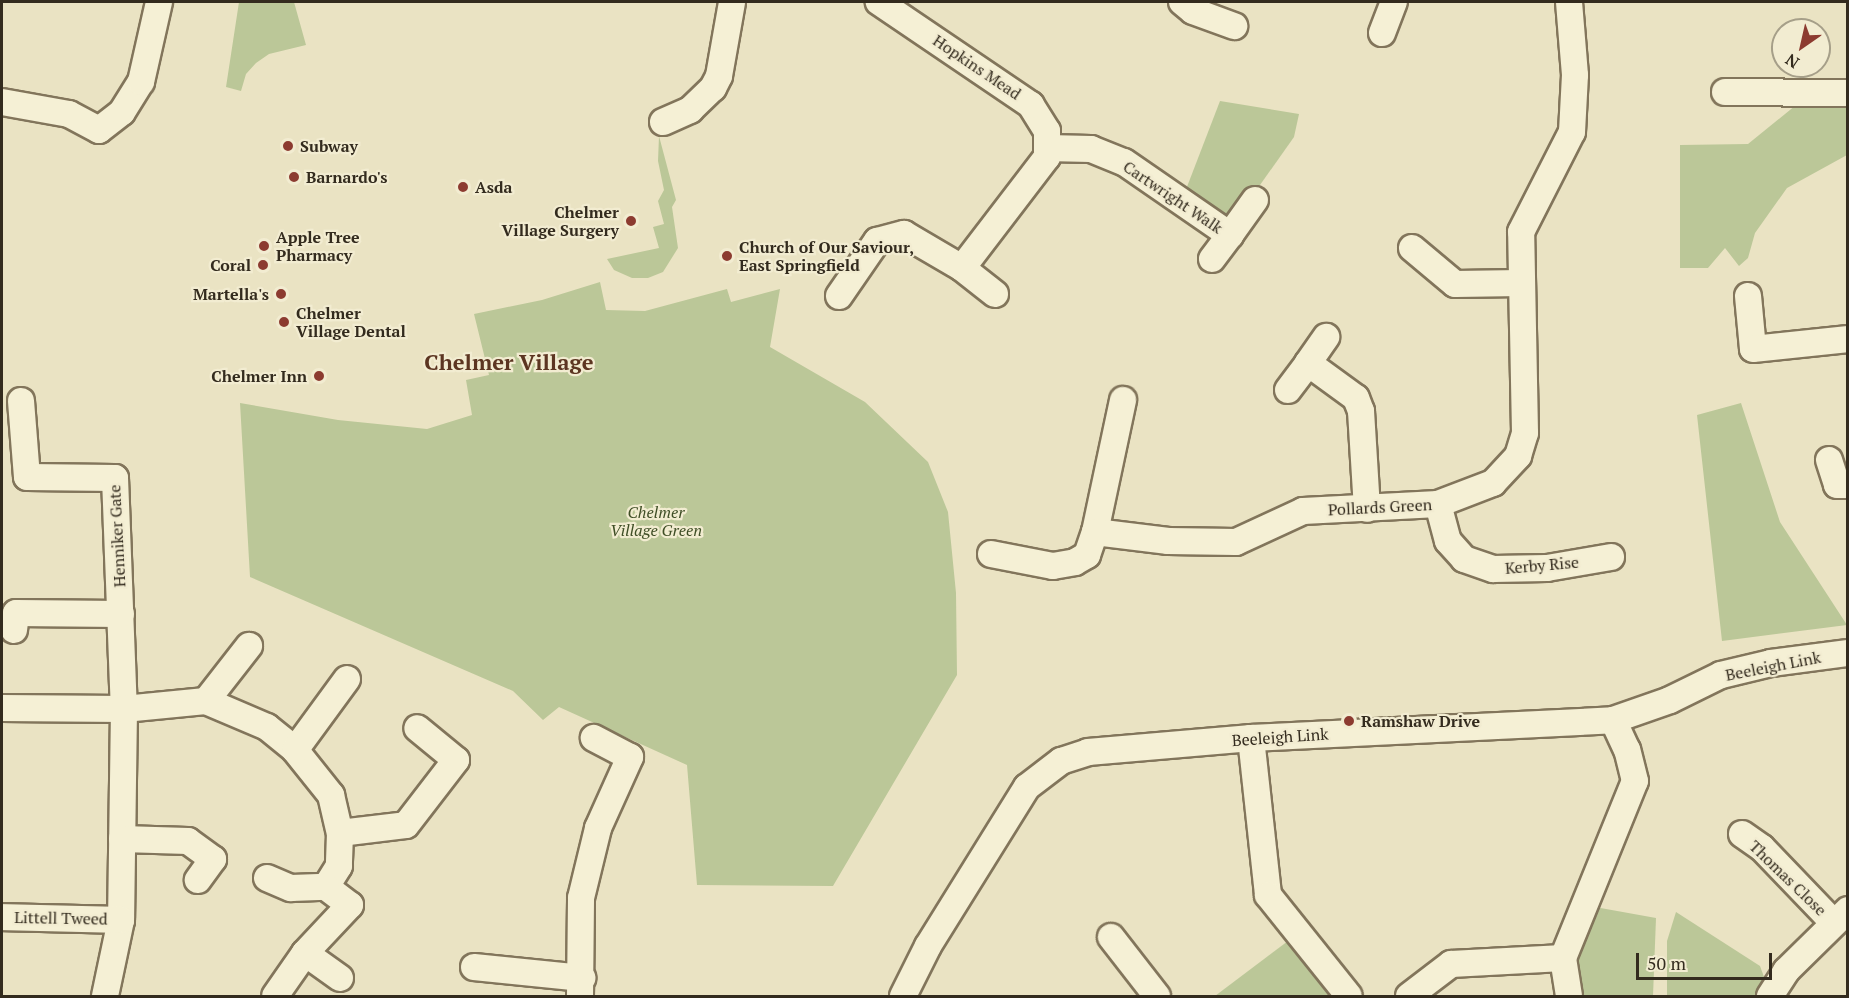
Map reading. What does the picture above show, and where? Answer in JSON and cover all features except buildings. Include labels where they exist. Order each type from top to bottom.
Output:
[{"type":"street","points":[[2,102],[69,114],[99,130],[122,112],[141,82],[159,2]]},
{"type":"street","points":[[663,122],[690,110],[713,88],[719,76],[732,2]]},
{"type":"street","name":"Hopkins Mead","points":[[879,2],[1032,105],[1047,131],[1047,148]]},
{"type":"street","points":[[1182,2],[1193,11],[1234,26]]},
{"type":"street","points":[[1382,33],[1394,2]]},
{"type":"street","name":"Pollards Green","points":[[1095,532],[1168,541],[1236,542],[1303,511],[1438,504],[1493,483],[1518,456],[1525,433],[1521,232],[1572,132],[1575,75],[1569,2]]},
{"type":"street","points":[[1725,92],[1848,93]]},
{"type":"street","points":[[962,268],[1047,157],[1047,148]]},
{"type":"street","name":"Cartwright Walk","points":[[1047,148],[1091,149],[1124,162],[1230,235]]},
{"type":"street","name":"Cartwright Walk","points":[[1212,259],[1255,200]]},
{"type":"street","points":[[839,296],[877,242],[904,234],[962,268],[995,294]]},
{"type":"street","points":[[1413,248],[1455,284],[1521,283]]},
{"type":"street","points":[[1748,296],[1753,349],[1848,339]]},
{"type":"street","points":[[1288,390],[1326,337]]},
{"type":"street","points":[[1308,363],[1356,398],[1360,411],[1367,508]]},
{"type":"street","points":[[991,554],[1053,566],[1087,555],[1095,532],[1124,400]]},
{"type":"street","name":"Henniker Gate","points":[[21,401],[27,477],[115,478],[124,709],[121,920],[105,996]]},
{"type":"street","points":[[1829,460],[1837,485],[1848,484]]},
{"type":"street","name":"Kerby Rise","points":[[1438,504],[1448,541],[1464,559],[1493,569],[1547,568],[1611,557]]},
{"type":"street","points":[[14,630],[16,613],[121,614]]},
{"type":"street","points":[[206,701],[249,646]]},
{"type":"street","name":"Beeleigh Link","points":[[903,996],[939,928],[1027,787],[1043,772],[1061,761],[1088,752],[1251,738],[1612,720],[1670,700],[1721,675],[1771,663],[1848,653]]},
{"type":"street","points":[[295,750],[347,679]]},
{"type":"street","points":[[2,708],[124,709],[206,701],[267,727],[295,750],[331,795],[340,833],[339,866],[326,887]]},
{"type":"street","points":[[1569,996],[1563,958],[1635,781],[1627,750],[1612,720]]},
{"type":"street","points":[[340,833],[406,825],[456,760],[417,728]]},
{"type":"street","points":[[474,967],[581,987],[581,898],[598,828],[630,757],[594,738]]},
{"type":"street","points":[[1251,738],[1268,895],[1349,996]]},
{"type":"street","name":"Thomas Close","points":[[1742,834],[1762,848],[1841,916]]},
{"type":"street","points":[[122,840],[188,841],[213,859],[198,880]]},
{"type":"street","points":[[267,878],[291,888],[326,887],[350,905],[305,953],[275,996]]},
{"type":"street","points":[[1770,996],[1785,971],[1841,916]]},
{"type":"street","name":"Littell Tweed","points":[[2,917],[121,920]]},
{"type":"street","points":[[1111,938],[1157,996]]},
{"type":"street","points":[[305,953],[340,978]]},
{"type":"street","points":[[1409,996],[1451,964],[1563,958]]},
{"type":"green space","points":[[239,2],[294,2],[306,45],[269,54],[256,63],[246,74],[241,91],[226,87]]},
{"type":"green space","points":[[1220,101],[1299,114],[1294,137],[1243,209],[1230,220],[1185,192]]},
{"type":"green space","points":[[1801,101],[1847,106],[1847,155],[1787,188],[1755,233],[1748,258],[1739,266],[1725,248],[1708,268],[1680,268],[1680,145],[1748,144]]},
{"type":"green space","points":[[659,136],[676,200],[672,207],[678,248],[663,272],[648,278],[632,278],[614,270],[607,259],[659,248],[653,227],[664,224],[658,201],[664,190],[658,161]]},
{"type":"green space","name":"Chelmer Village Green","points":[[600,282],[606,310],[645,311],[727,289],[731,302],[780,289],[770,347],[865,402],[928,462],[948,512],[956,593],[957,675],[833,886],[697,885],[687,765],[559,707],[543,720],[513,691],[250,577],[240,403],[338,420],[427,429],[472,415],[466,380],[489,375],[474,314],[542,300]]},
{"type":"green space","points":[[1741,403],[1780,522],[1847,625],[1722,641],[1697,415]]},
{"type":"green space","points":[[1595,907],[1656,918],[1653,996],[1581,996],[1572,956]]},
{"type":"green space","points":[[1676,912],[1760,966],[1764,977],[1756,996],[1667,996],[1667,941]]},
{"type":"green space","points":[[1288,941],[1333,996],[1215,996]]},
{"type":"place","name":"Subway","points":[[288,146]]},
{"type":"place","name":"Barnardo's","points":[[294,177]]},
{"type":"place","name":"Asda","points":[[463,187]]},
{"type":"place","name":"Chelmer Village Surgery","points":[[631,221]]},
{"type":"place","name":"Apple Tree Pharmacy","points":[[264,246]]},
{"type":"place","name":"Church of Our Saviour, East Springfield","points":[[727,256]]},
{"type":"place","name":"Coral","points":[[263,265]]},
{"type":"place","name":"Martella's","points":[[281,294]]},
{"type":"place","name":"Chelmer Village Dental","points":[[284,322]]},
{"type":"place","name":"Chelmer Inn","points":[[319,376]]},
{"type":"place","name":"Ramshaw Drive","points":[[1349,721]]},
{"type":"district","name":"Chelmer Village","points":[[509,362]]}]
